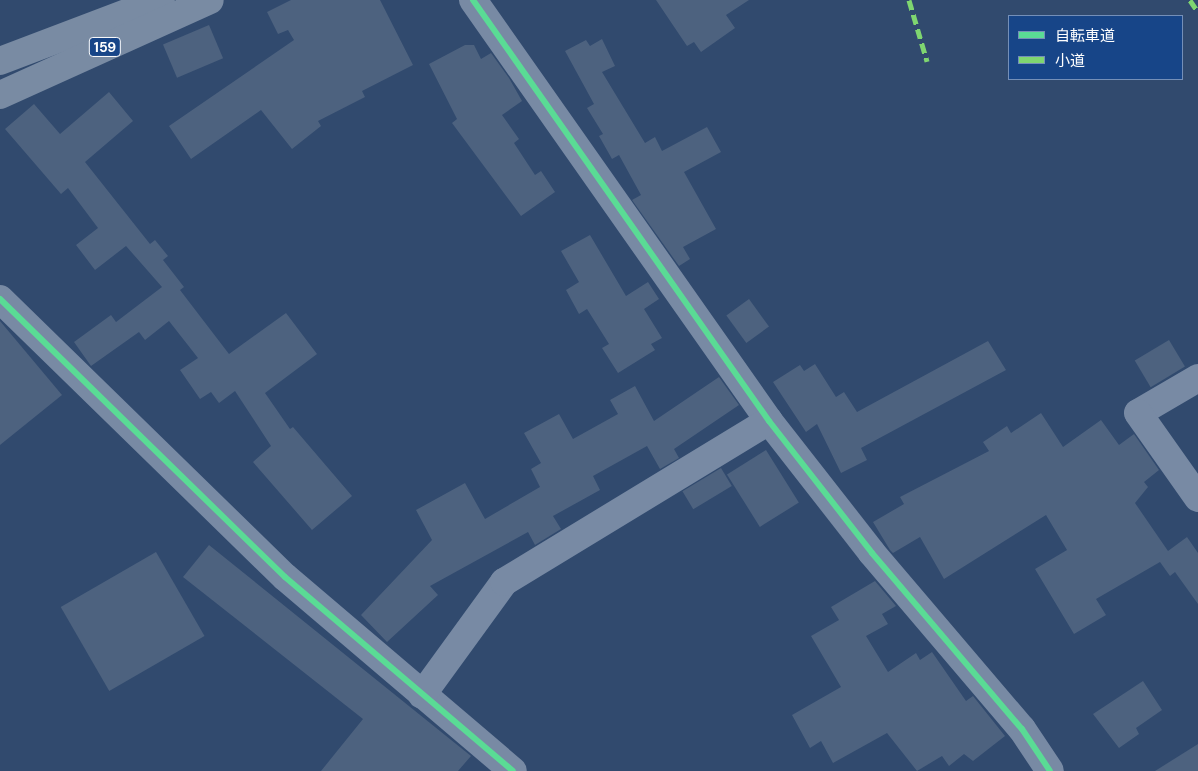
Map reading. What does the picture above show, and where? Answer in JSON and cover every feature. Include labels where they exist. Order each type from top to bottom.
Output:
[{"type":"highway","name":"159","points":[[0,62],[161,0]]},
{"type":"highway","name":"159","points":[[0,95],[210,0]]},
{"type":"street","points":[[474,0],[769,421],[872,553],[1022,729],[1050,771]]},
{"type":"street","points":[[0,299],[196,495],[422,695],[513,771]]},
{"type":"street","points":[[1198,378],[1138,413],[1198,498]]},
{"type":"street","points":[[422,695],[504,582],[769,421]]},
{"type":"building","points":[[291,0],[380,0],[413,65],[362,91],[365,97],[318,121],[321,126],[292,149],[261,110],[191,159],[169,126],[294,40],[288,30],[278,34],[267,12]]},
{"type":"building","points":[[656,0],[749,0],[726,15],[735,28],[701,52],[694,42],[687,46]]},
{"type":"building","points":[[209,25],[223,58],[177,78],[163,45]]},
{"type":"building","points":[[602,39],[615,66],[602,72],[645,143],[655,137],[662,151],[707,127],[721,152],[684,172],[716,229],[683,247],[690,259],[679,266],[632,200],[641,195],[619,155],[612,159],[599,136],[603,134],[587,108],[594,104],[565,51],[586,40],[590,46]]},
{"type":"building","points":[[465,45],[474,45],[481,59],[491,53],[509,78],[522,101],[502,115],[519,139],[514,143],[535,175],[541,171],[555,192],[521,216],[452,123],[457,119],[429,64]]},
{"type":"building","points":[[109,92],[133,121],[85,162],[150,244],[155,240],[168,256],[163,260],[184,287],[180,290],[229,354],[286,313],[317,354],[265,393],[290,429],[293,427],[352,496],[312,530],[253,462],[271,446],[235,391],[219,403],[211,392],[200,399],[180,370],[198,358],[169,321],[145,340],[139,332],[91,366],[74,342],[111,315],[116,322],[162,287],[126,246],[95,270],[76,245],[98,228],[68,188],[61,194],[5,129],[34,104],[60,134]]},
{"type":"building","points":[[590,235],[626,296],[648,282],[659,299],[644,309],[662,338],[651,344],[655,350],[618,373],[602,348],[609,344],[587,309],[579,314],[566,290],[579,282],[561,251]]},
{"type":"building","points":[[749,299],[769,327],[746,343],[726,315]]},
{"type":"building","points":[[0,321],[62,395],[0,445]]},
{"type":"building","points":[[1169,340],[1185,367],[1151,387],[1135,361]]},
{"type":"building","points":[[988,341],[1006,370],[861,448],[867,460],[841,473],[817,424],[806,432],[773,382],[800,365],[804,371],[815,364],[836,397],[844,392],[857,412]]},
{"type":"building","points":[[719,377],[739,405],[674,449],[679,458],[660,469],[647,446],[593,476],[600,490],[553,516],[561,529],[535,545],[528,532],[430,586],[438,595],[387,642],[361,615],[432,540],[416,510],[465,483],[485,519],[540,487],[531,469],[541,463],[524,433],[559,414],[573,439],[618,414],[610,400],[635,386],[654,421]]},
{"type":"building","points":[[1041,413],[1063,447],[1101,420],[1119,445],[1134,434],[1159,470],[1144,482],[1148,487],[1135,503],[1168,551],[1187,537],[1198,553],[1198,604],[1175,572],[1170,576],[1160,562],[1096,599],[1106,615],[1074,634],[1035,569],[1067,550],[1046,515],[944,579],[920,537],[893,553],[890,550],[873,522],[904,504],[900,497],[989,451],[983,442],[1007,426],[1011,433]]},
{"type":"building","points":[[766,450],[799,503],[760,527],[727,474]]},
{"type":"building","points":[[721,468],[732,486],[693,509],[682,491]]},
{"type":"building","points":[[209,545],[471,756],[458,771],[321,771],[363,719],[183,577]]},
{"type":"building","points":[[156,552],[204,636],[109,691],[61,607]]},
{"type":"building","points":[[875,581],[896,606],[882,614],[888,624],[866,636],[888,672],[916,653],[920,660],[932,652],[966,701],[973,696],[1005,736],[973,761],[964,754],[949,766],[942,756],[917,771],[887,733],[833,763],[821,741],[810,748],[792,715],[841,687],[811,636],[839,620],[831,607]]},
{"type":"building","points":[[1143,681],[1162,710],[1136,728],[1139,734],[1119,748],[1093,714]]},
{"type":"building","points":[[1198,744],[1198,771],[1155,771]]},
{"type":"marked path","points":[[909,0],[927,61]]},
{"type":"marked path","points":[[1190,0],[1198,12]]},
{"type":"cycle path","points":[[473,0],[769,421],[872,553],[1022,729],[1050,771]]},
{"type":"cycle path","points":[[0,299],[285,577],[513,771]]}]
